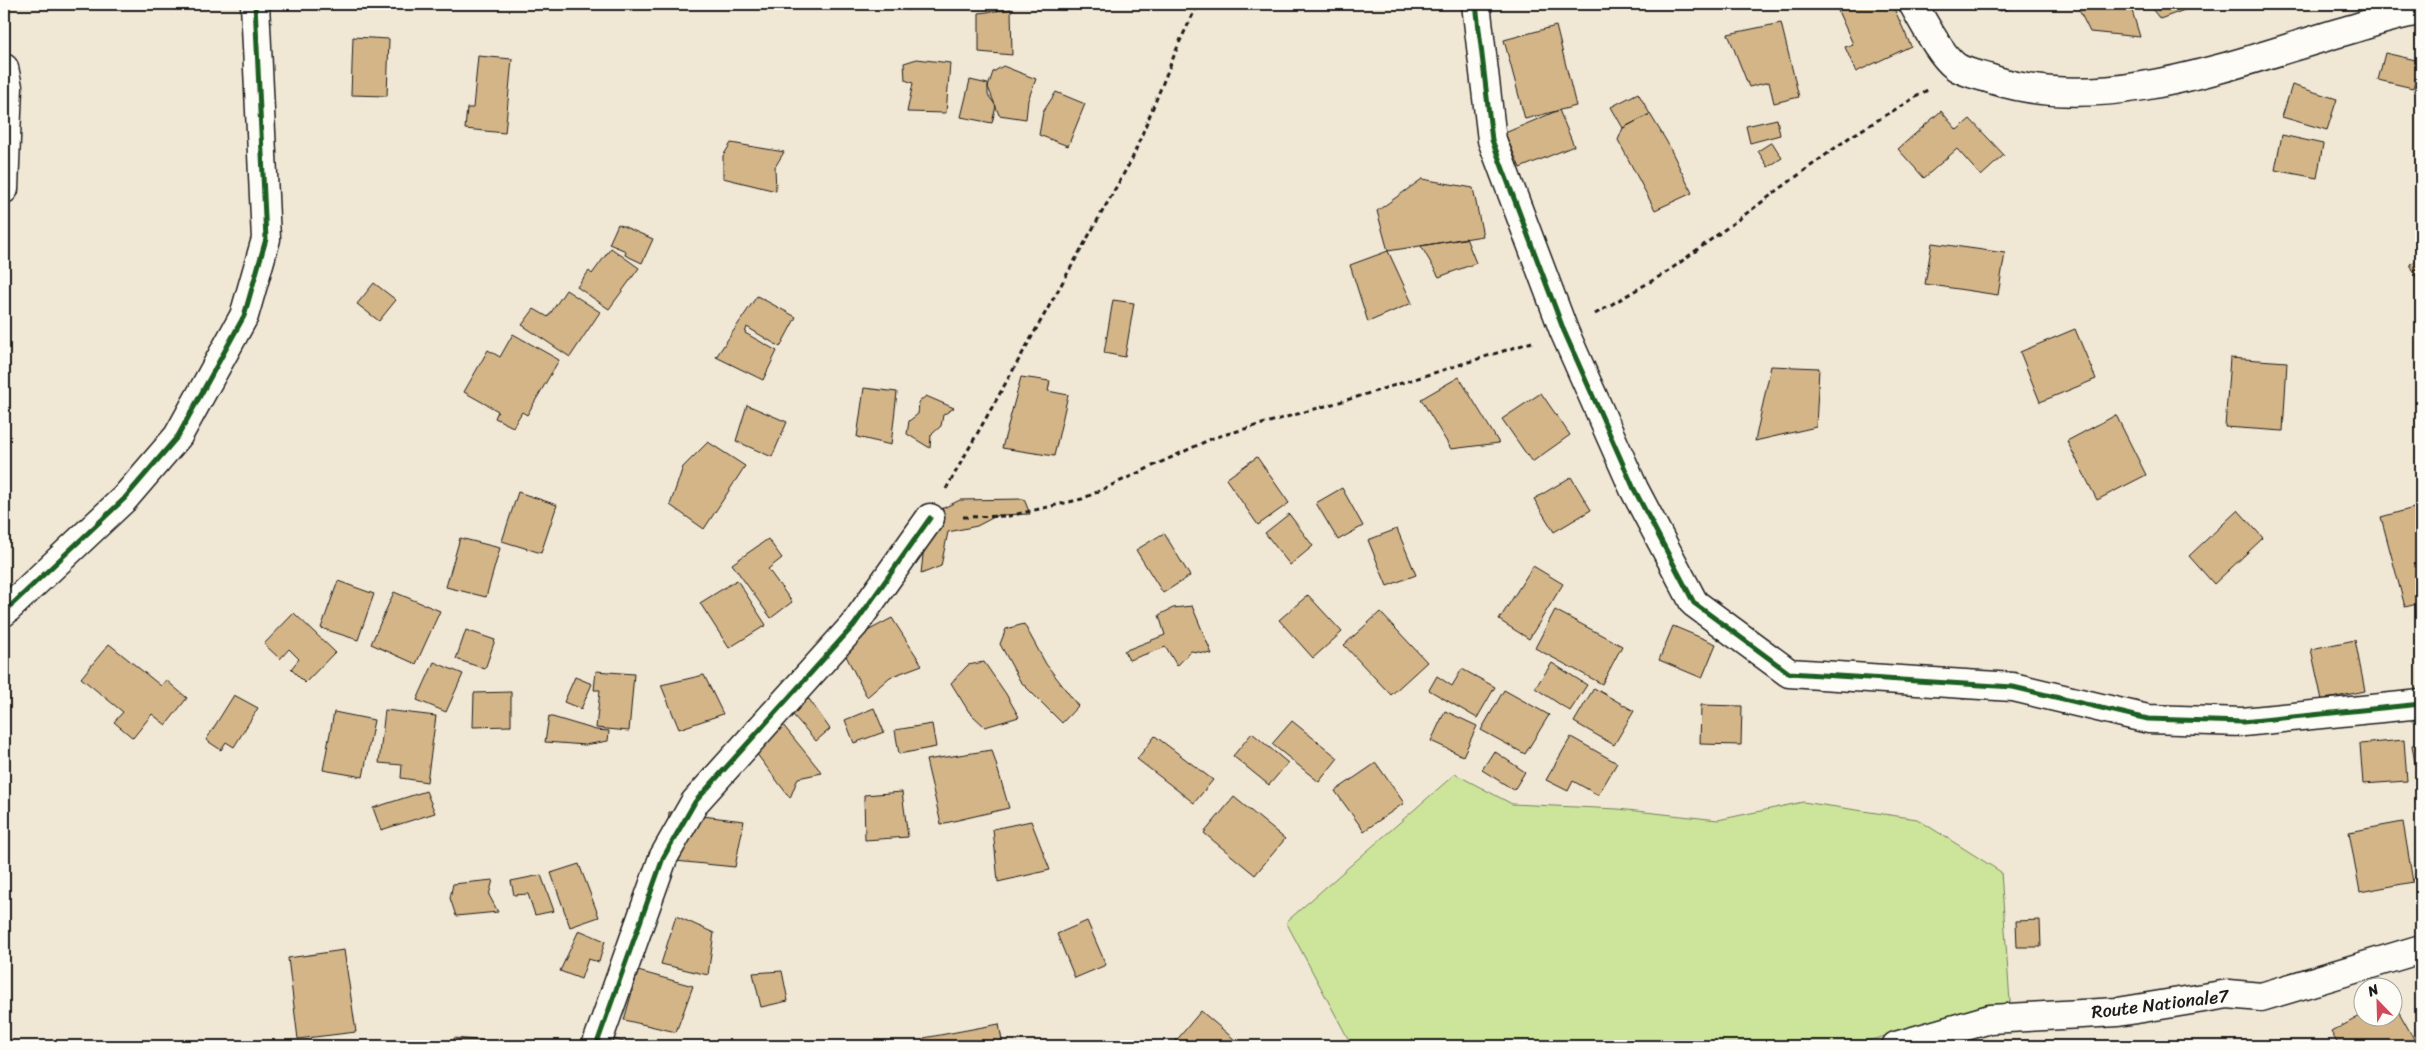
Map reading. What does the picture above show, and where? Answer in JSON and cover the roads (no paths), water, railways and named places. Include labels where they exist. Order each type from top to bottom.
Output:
[{"type":"street","points":[[4,612],[124,499],[178,436],[244,316],[266,239],[255,4]]},
{"type":"street","points":[[1476,4],[1492,140],[1564,331],[1634,489],[1694,604],[1789,673],[2013,687],[2148,719],[2243,722],[2421,704]]},
{"type":"street","points":[[1913,4],[1930,34],[1955,67],[2009,84],[2056,93],[2136,87],[2229,66],[2421,10]]},
{"type":"street","points":[[4,68],[8,87],[4,189]]},
{"type":"street","points":[[596,1046],[663,858],[694,802],[854,625],[930,518]]},
{"type":"street","name":"Route Nationale7","points":[[1896,1046],[1990,1019],[2118,1012],[2228,994],[2261,997],[2421,949]]}]
